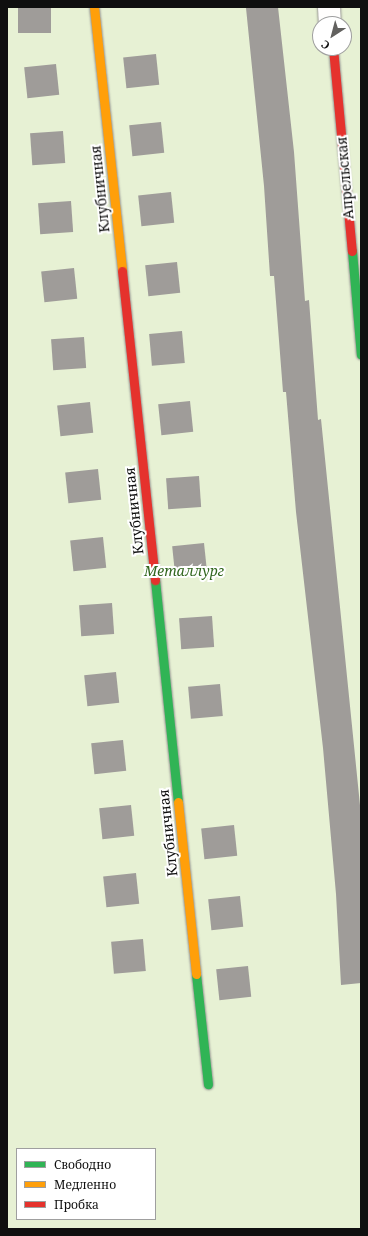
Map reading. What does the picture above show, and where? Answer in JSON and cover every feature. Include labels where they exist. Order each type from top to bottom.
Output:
[{"type":"street","name":"Клубничная","points":[[94,7],[208,1084]]},
{"type":"street","name":"Апрельская","points":[[333,56],[361,355]]},
{"type":"green space","name":"Металлург","points":[[7,7],[361,7],[361,1229],[7,1229]]},
{"type":"building","points":[[18,7],[51,7],[51,33],[18,33]]},
{"type":"building","points":[[278,7],[294,152],[305,301],[309,300],[318,420],[321,419],[361,815],[361,983],[341,985],[336,894],[323,748],[296,512],[286,392],[283,392],[274,276],[270,276],[264,186],[246,8]]},
{"type":"building","points":[[156,54],[159,85],[126,88],[123,57]]},
{"type":"building","points":[[56,64],[59,95],[27,98],[24,67]]},
{"type":"building","points":[[161,122],[164,153],[132,156],[129,125]]},
{"type":"building","points":[[63,131],[65,163],[32,165],[30,133]]},
{"type":"building","points":[[171,192],[174,223],[141,226],[138,195]]},
{"type":"building","points":[[71,201],[73,232],[40,234],[38,203]]},
{"type":"building","points":[[177,262],[180,293],[148,296],[145,265]]},
{"type":"building","points":[[74,268],[77,299],[44,302],[41,271]]},
{"type":"building","points":[[182,331],[185,363],[152,366],[149,334]]},
{"type":"building","points":[[84,337],[86,368],[53,370],[51,339]]},
{"type":"building","points":[[190,401],[193,432],[161,435],[158,404]]},
{"type":"building","points":[[90,402],[93,433],[60,436],[57,405]]},
{"type":"building","points":[[98,469],[101,500],[68,503],[65,472]]},
{"type":"building","points":[[199,476],[201,507],[168,509],[166,478]]},
{"type":"building","points":[[103,537],[106,568],[73,571],[70,540]]},
{"type":"building","points":[[204,543],[207,574],[175,577],[172,546]]},
{"type":"building","points":[[112,603],[114,634],[81,636],[79,605]]},
{"type":"building","points":[[212,616],[214,647],[181,649],[179,618]]},
{"type":"building","points":[[116,672],[119,703],[87,706],[84,675]]},
{"type":"building","points":[[220,684],[223,716],[191,719],[188,687]]},
{"type":"building","points":[[123,740],[126,771],[94,774],[91,743]]},
{"type":"building","points":[[131,805],[134,836],[102,839],[99,808]]},
{"type":"building","points":[[234,825],[237,856],[204,859],[201,828]]},
{"type":"building","points":[[136,873],[139,904],[106,907],[103,876]]},
{"type":"building","points":[[240,896],[243,927],[211,930],[208,899]]},
{"type":"building","points":[[143,939],[146,971],[114,974],[111,942]]},
{"type":"building","points":[[248,966],[251,997],[219,1000],[216,969]]},
{"type":"traffic: fast","points":[[352,251],[361,355]]},
{"type":"traffic: fast","points":[[155,580],[178,802]]},
{"type":"traffic: fast","points":[[196,974],[208,1084]]},
{"type":"traffic: slow","points":[[94,7],[122,271]]},
{"type":"traffic: slow","points":[[178,802],[196,974]]},
{"type":"traffic: jam","points":[[334,56],[352,251]]},
{"type":"traffic: jam","points":[[122,271],[155,580]]}]
